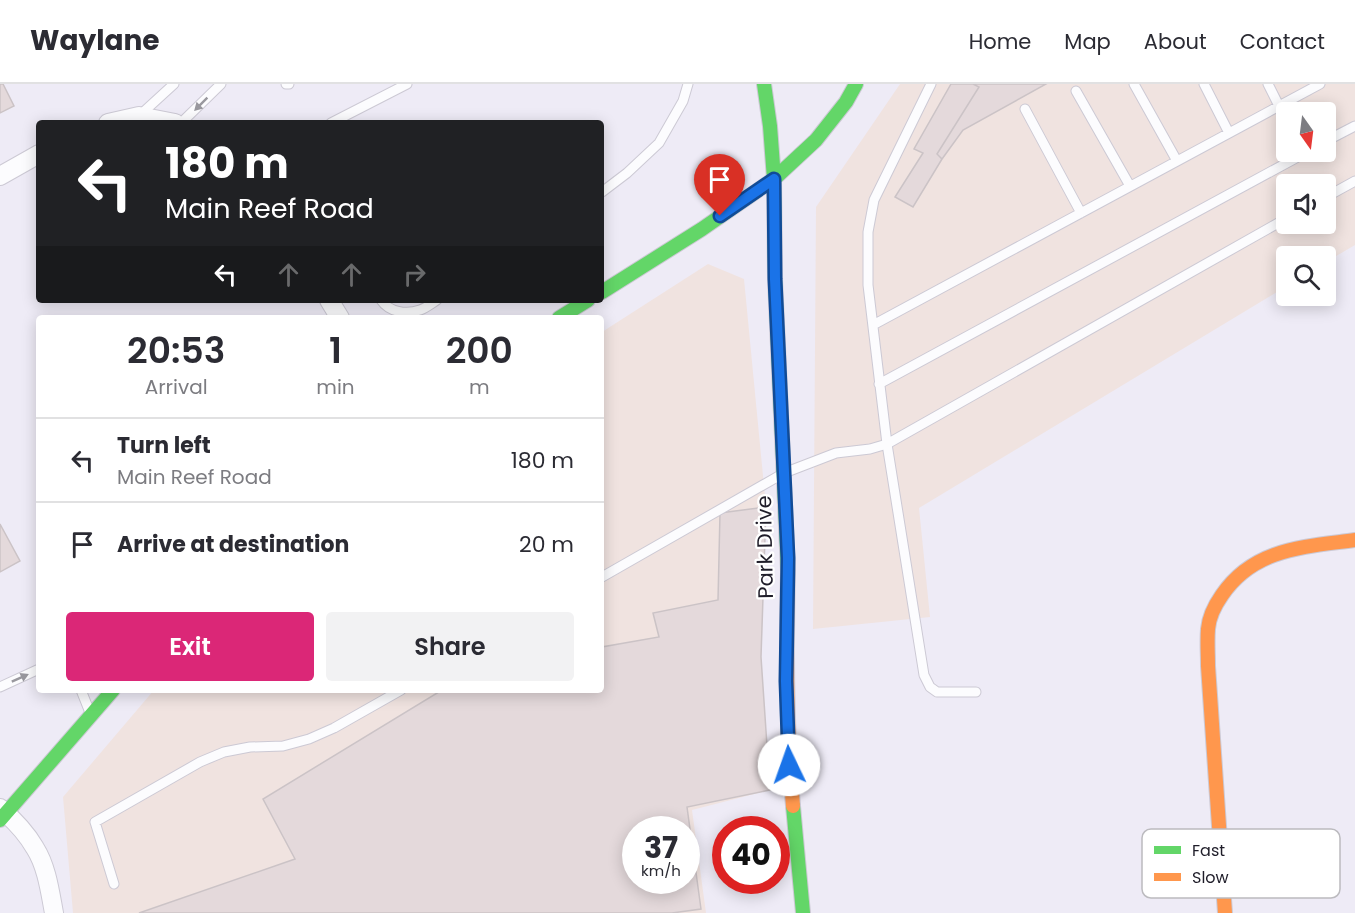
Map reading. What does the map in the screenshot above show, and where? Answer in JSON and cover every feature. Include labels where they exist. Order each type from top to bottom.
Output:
[{"type":"street","name":"Park Drive","points":[[764,84],[774,179],[775,279],[788,558],[787,720],[803,913]]},
{"type":"street","points":[[604,291],[702,229],[774,179],[816,140],[846,102],[856,84]]},
{"type":"street","points":[[121,120],[139,116],[160,120]]},
{"type":"street","points":[[0,176],[36,156]]},
{"type":"street","points":[[564,315],[583,303]]},
{"type":"street","points":[[1219,829],[1208,666],[1208,628],[1213,609],[1227,588],[1256,562],[1296,549],[1355,540]]},
{"type":"street","points":[[54,913],[45,873],[35,847],[2,814],[110,693]]},
{"type":"street","points":[[1223,898],[1224,913]]},
{"type":"lane","points":[[139,116],[174,84]]},
{"type":"lane","points":[[184,120],[220,84]]},
{"type":"lane","points":[[337,120],[406,84]]},
{"type":"lane","points":[[604,190],[659,143],[684,101],[688,84]]},
{"type":"lane","points":[[932,84],[874,200],[868,232],[868,285],[887,444],[924,675],[930,687],[937,692],[976,692]]},
{"type":"lane","points":[[1134,84],[1177,161]]},
{"type":"lane","points":[[1204,84],[1229,133]]},
{"type":"lane","points":[[1268,84],[1277,102]]},
{"type":"lane","points":[[1286,102],[1320,84]]},
{"type":"lane","points":[[1076,91],[1130,186]]},
{"type":"lane","points":[[873,325],[1276,108]]},
{"type":"lane","points":[[1025,109],[1081,213]]},
{"type":"lane","points":[[1336,136],[1355,126]]},
{"type":"lane","points":[[879,384],[1289,162]]},
{"type":"lane","points":[[1336,192],[1355,182]]},
{"type":"lane","points":[[604,575],[784,473],[836,453],[887,444],[1276,224]]},
{"type":"lane","points":[[383,303],[402,313],[421,310],[432,303]]},
{"type":"lane","points":[[0,687],[36,670]]},
{"type":"lane","points":[[82,693],[91,715]]},
{"type":"lane","points":[[114,884],[95,822],[200,762],[224,752],[250,747],[283,746],[309,739],[334,728],[396,693]]},
{"type":"shaded area","points":[[900,84],[1355,84],[1355,245],[1336,256],[1336,246],[1276,246],[1276,293],[919,508],[930,617],[813,629],[816,207]]},
{"type":"shaded area","points":[[708,264],[744,279],[766,507],[761,657],[770,790],[692,810],[693,816],[622,816],[622,894],[700,894],[700,869],[706,913],[73,913],[63,797],[151,693],[604,693],[604,331]]},
{"type":"building","points":[[0,84],[3,84],[14,106],[0,113]]},
{"type":"building","points":[[951,84],[973,84],[979,87],[937,154],[942,159],[913,207],[895,197],[923,153],[914,149]]},
{"type":"building","points":[[973,84],[1046,84],[963,130],[942,159],[937,154],[979,87]]},
{"type":"building","points":[[766,507],[761,657],[770,790],[687,807],[688,816],[622,816],[622,894],[699,894],[701,909],[672,913],[139,913],[295,859],[263,799],[437,693],[604,693],[604,647],[659,637],[653,613],[718,600],[720,513]]},
{"type":"building","points":[[0,524],[20,561],[0,572]]},
{"type":"traffic: fast","points":[[764,84],[774,179],[775,279],[788,572]]},
{"type":"traffic: fast","points":[[604,291],[702,229],[774,179],[816,140],[846,102],[856,84]]},
{"type":"traffic: fast","points":[[564,315],[583,303]]},
{"type":"traffic: fast","points":[[0,820],[110,693]]},
{"type":"traffic: fast","points":[[793,806],[803,913]]},
{"type":"traffic: slow","points":[[1219,829],[1208,666],[1208,634],[1211,615],[1219,599],[1235,579],[1265,559],[1299,548],[1355,540]]},
{"type":"traffic: slow","points":[[788,572],[787,689],[793,806]]},
{"type":"traffic: slow","points":[[1224,898],[1225,913]]},
{"type":"route","points":[[720,216],[774,179],[775,279],[788,558],[786,681],[789,765]]}]
